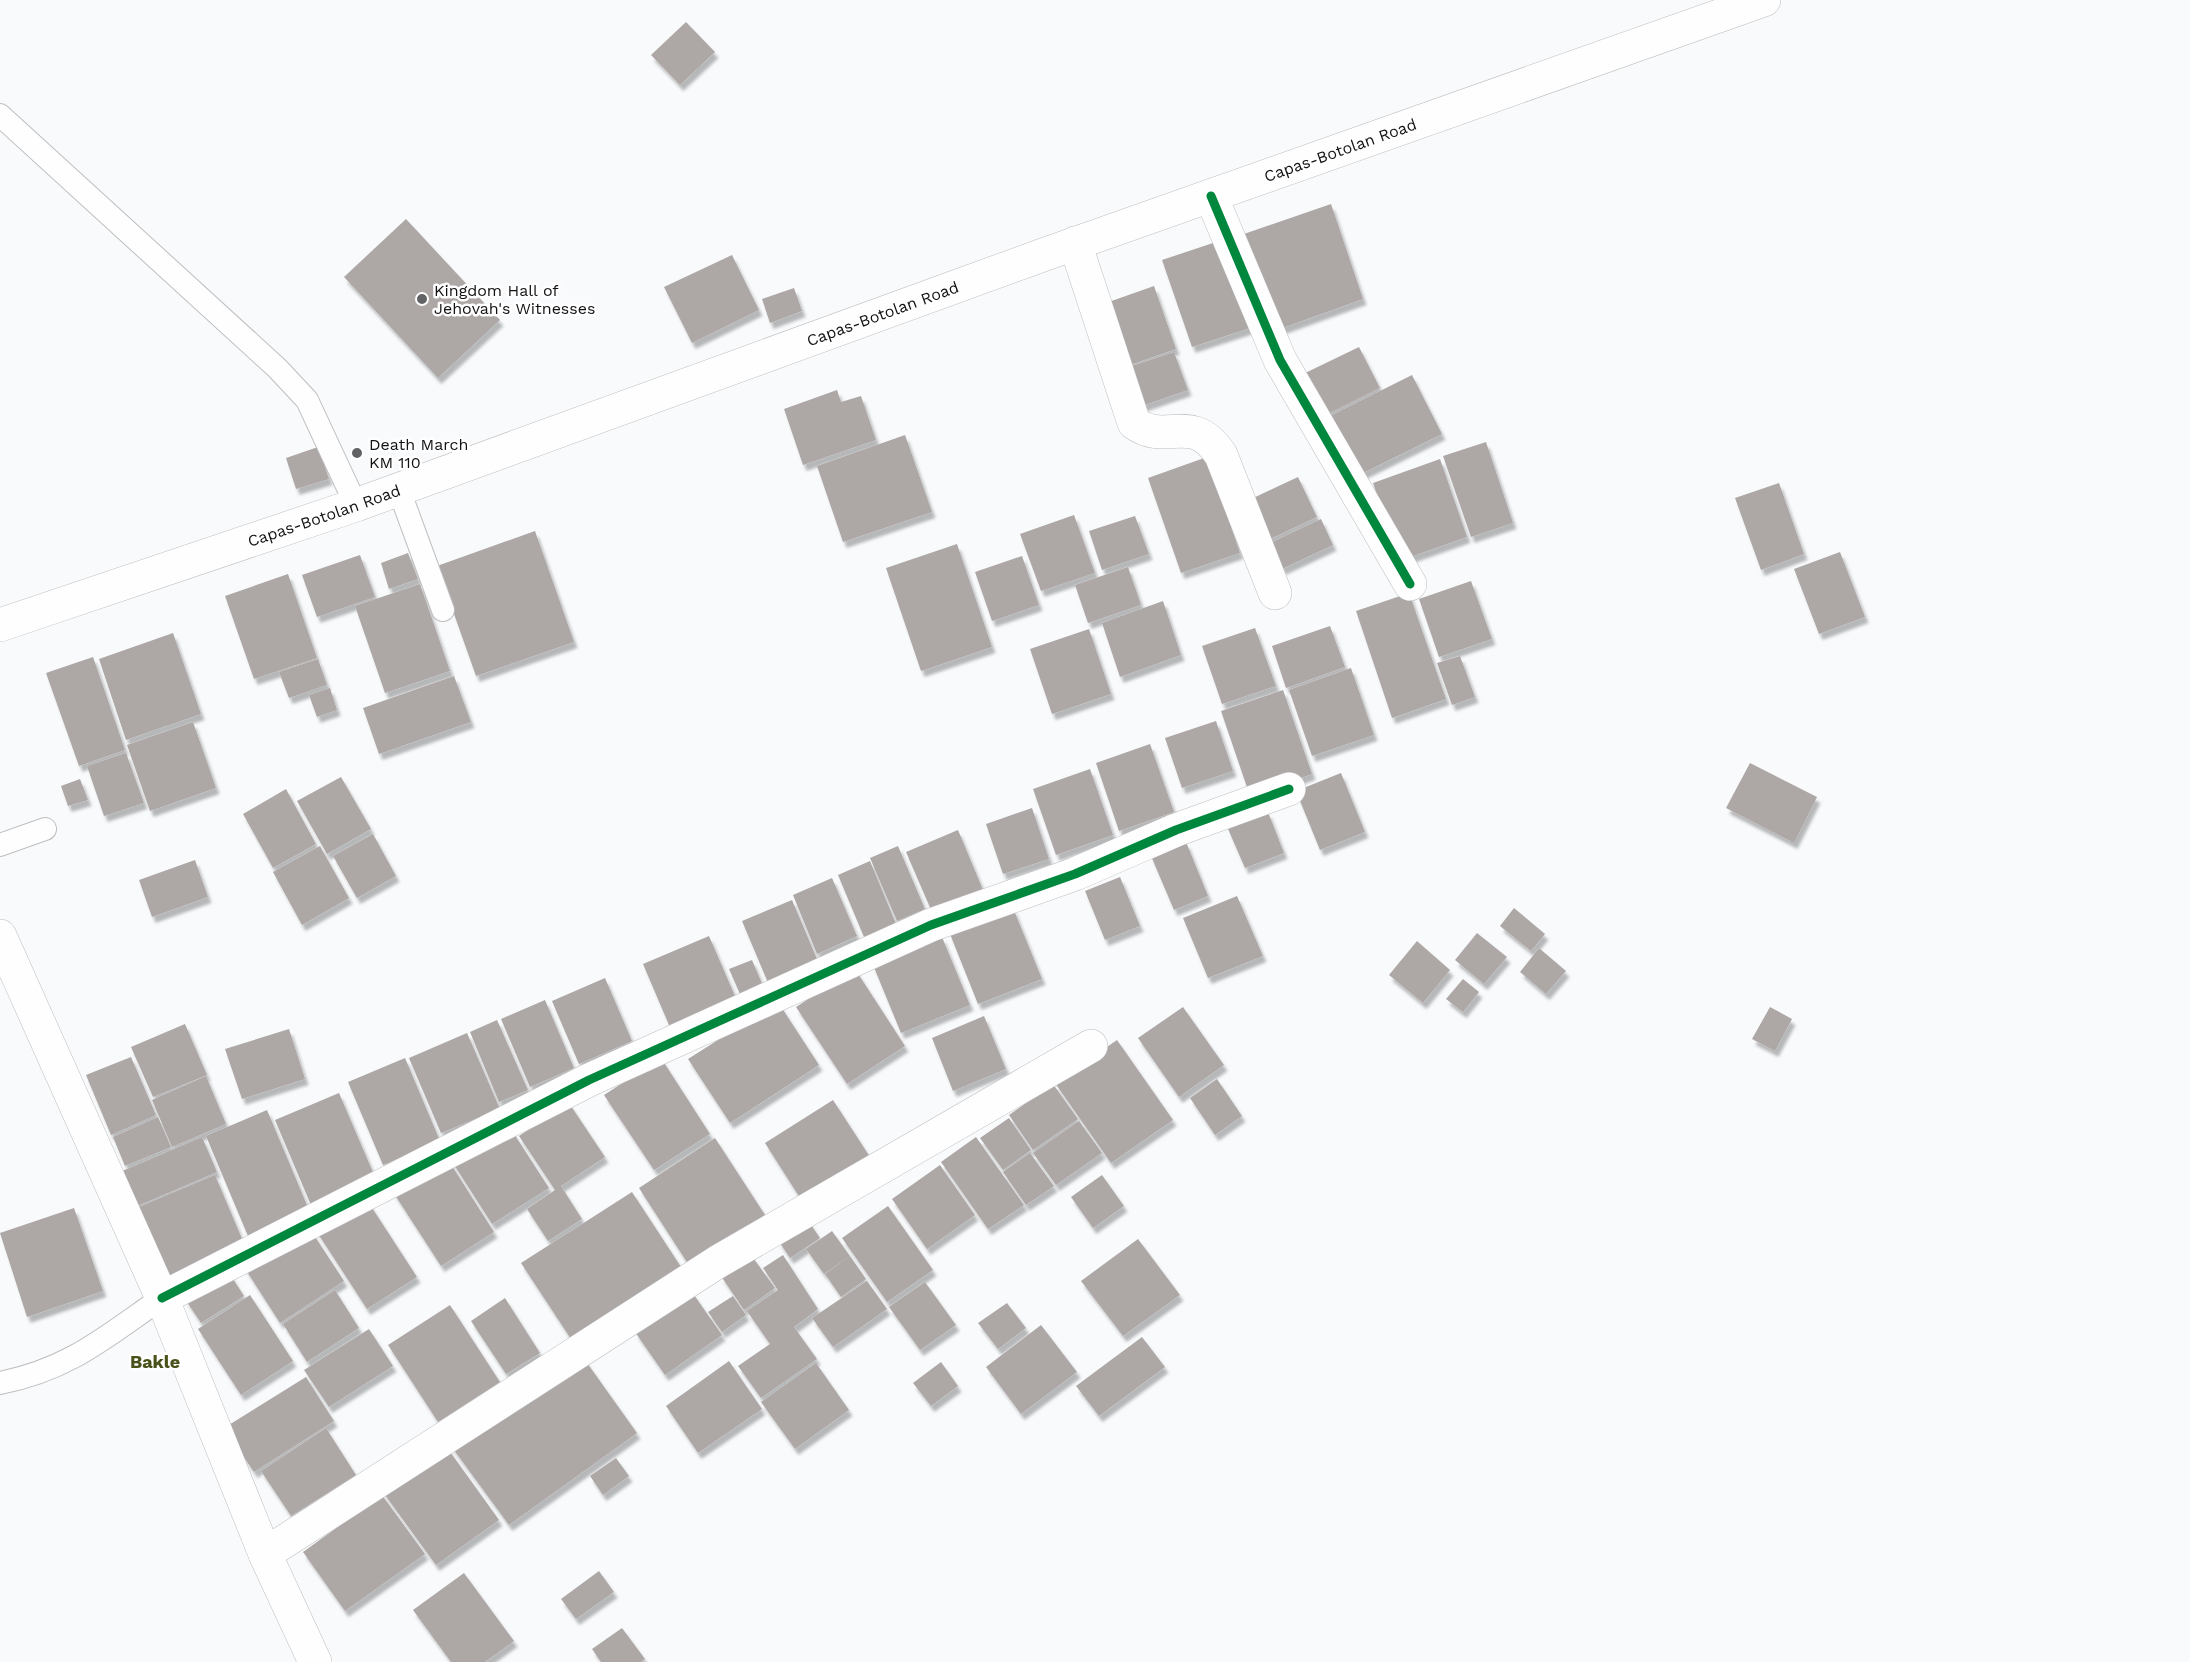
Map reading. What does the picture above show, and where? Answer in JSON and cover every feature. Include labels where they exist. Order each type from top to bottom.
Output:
[{"type":"street","name":"Capas-Botolan Road","points":[[0,625],[399,490],[1075,243],[1764,0]]},
{"type":"street","points":[[1211,196],[1280,360],[1410,584]]},
{"type":"street","points":[[1075,243],[1134,423],[1146,432],[1194,430],[1211,440],[1221,455],[1275,593]]},
{"type":"street","points":[[162,1298],[589,1080],[931,925],[1075,874],[1176,830],[1289,789]]},
{"type":"street","points":[[0,936],[162,1298],[265,1554],[315,1662]]},
{"type":"street","points":[[265,1554],[719,1261],[1092,1046]]},
{"type":"lane","points":[[0,115],[277,368],[307,400],[356,505]]},
{"type":"lane","points":[[399,490],[443,610]]},
{"type":"lane","points":[[0,845],[45,829]]},
{"type":"lane","points":[[0,1383],[34,1376],[77,1357],[162,1298]]},
{"type":"building","points":[[686,22],[715,52],[680,85],[651,55]]},
{"type":"building","points":[[1331,204],[1363,299],[1274,331],[1241,235]]},
{"type":"building","name":"Kingdom Hall of Jehovah's Witnesses","points":[[406,219],[500,320],[438,378],[344,277]]},
{"type":"building","points":[[1222,240],[1253,327],[1192,347],[1162,260]]},
{"type":"building","points":[[732,255],[759,310],[692,343],[664,287]]},
{"type":"building","points":[[1154,286],[1176,349],[1124,367],[1103,304]]},
{"type":"building","points":[[794,288],[802,311],[770,323],[762,299]]},
{"type":"building","points":[[1359,347],[1380,388],[1320,418],[1299,376]]},
{"type":"building","points":[[1174,352],[1188,390],[1139,407],[1126,368]]},
{"type":"building","points":[[1412,375],[1442,434],[1353,478],[1324,419]]},
{"type":"building","points":[[837,390],[841,402],[861,396],[876,440],[803,465],[784,409]]},
{"type":"building","points":[[905,435],[932,512],[843,542],[817,466]]},
{"type":"building","points":[[1486,442],[1513,523],[1471,537],[1443,456]]},
{"type":"building","points":[[318,447],[329,479],[296,489],[286,458]]},
{"type":"building","points":[[1207,457],[1240,553],[1181,573],[1148,478]]},
{"type":"building","points":[[1440,459],[1467,537],[1399,561],[1373,483]]},
{"type":"building","points":[[1298,477],[1317,517],[1268,540],[1249,500]]},
{"type":"building","points":[[1779,483],[1804,554],[1761,570],[1735,498]]},
{"type":"building","points":[[1074,515],[1095,573],[1041,591],[1020,534]]},
{"type":"building","points":[[1135,516],[1149,554],[1102,570],[1089,531]]},
{"type":"building","points":[[1321,519],[1333,545],[1282,569],[1270,543]]},
{"type":"building","points":[[535,531],[574,642],[476,676],[437,566]]},
{"type":"building","points":[[957,544],[992,647],[921,671],[886,568]]},
{"type":"building","points":[[1840,552],[1865,617],[1819,634],[1794,569]]},
{"type":"building","points":[[408,553],[418,579],[389,589],[381,563]]},
{"type":"building","points":[[360,555],[375,597],[317,617],[302,575]]},
{"type":"building","points":[[1022,556],[1039,605],[992,621],[975,572]]},
{"type":"building","points":[[1128,567],[1141,605],[1088,623],[1075,585]]},
{"type":"building","points":[[288,574],[317,658],[254,679],[225,596]]},
{"type":"building","points":[[1471,581],[1492,639],[1439,657],[1419,599]]},
{"type":"building","points":[[420,584],[450,671],[385,693],[355,606]]},
{"type":"building","points":[[1409,593],[1446,699],[1392,718],[1356,611]]},
{"type":"building","points":[[1163,601],[1181,655],[1120,677],[1102,623]]},
{"type":"building","points":[[1330,626],[1345,667],[1286,688],[1272,646]]},
{"type":"building","points":[[1255,628],[1276,686],[1222,704],[1202,646]]},
{"type":"building","points":[[1089,629],[1111,694],[1052,714],[1030,649]]},
{"type":"building","points":[[173,633],[201,714],[126,740],[99,659]]},
{"type":"building","points":[[1460,656],[1475,697],[1452,705],[1437,663]]},
{"type":"building","points":[[93,657],[125,750],[79,766],[46,673]]},
{"type":"building","points":[[318,659],[327,685],[289,698],[279,672]]},
{"type":"building","points":[[1351,668],[1374,735],[1312,756],[1289,690]]},
{"type":"building","points":[[454,676],[471,722],[379,754],[363,708]]},
{"type":"building","points":[[330,688],[337,710],[317,717],[309,695]]},
{"type":"building","points":[[1283,690],[1312,774],[1250,796],[1221,711]]},
{"type":"building","points":[[1216,721],[1233,771],[1182,788],[1165,738]]},
{"type":"building","points":[[193,722],[216,788],[150,811],[127,745]]},
{"type":"building","points":[[1150,744],[1174,812],[1119,831],[1096,763]]},
{"type":"building","points":[[126,753],[144,803],[104,816],[87,766]]},
{"type":"building","points":[[1750,763],[1817,797],[1794,843],[1726,808]]},
{"type":"building","points":[[1090,769],[1113,835],[1056,855],[1033,789]]},
{"type":"building","points":[[1341,773],[1365,832],[1320,850],[1296,791]]},
{"type":"building","points":[[341,777],[371,829],[327,854],[297,801]]},
{"type":"building","points":[[80,779],[88,800],[68,806],[61,786]]},
{"type":"building","points":[[286,789],[316,844],[273,868],[243,814]]},
{"type":"building","points":[[1032,808],[1049,859],[1003,874],[986,824]]},
{"type":"building","points":[[1268,812],[1284,853],[1245,868],[1228,829]]},
{"type":"building","points":[[958,830],[983,890],[932,912],[906,852]]},
{"type":"building","points":[[373,834],[396,876],[357,898],[333,856]]},
{"type":"building","points":[[1186,842],[1208,896],[1174,910],[1151,856]]},
{"type":"building","points":[[320,846],[349,898],[302,925],[273,872]]},
{"type":"building","points":[[898,846],[925,909],[897,921],[870,858]]},
{"type":"building","points":[[195,860],[208,897],[152,917],[139,880]]},
{"type":"building","points":[[870,861],[896,924],[864,937],[838,875]]},
{"type":"building","points":[[1120,877],[1140,926],[1105,940],[1085,891]]},
{"type":"building","points":[[832,878],[857,936],[817,954],[793,895]]},
{"type":"building","points":[[1237,896],[1263,956],[1208,978],[1183,918]]},
{"type":"building","points":[[792,900],[819,964],[769,985],[742,921]]},
{"type":"building","points":[[1013,908],[1042,979],[978,1004],[950,934]]},
{"type":"building","points":[[1514,908],[1545,934],[1531,951],[1500,926]]},
{"type":"building","points":[[1477,933],[1507,957],[1484,984],[1455,960]]},
{"type":"building","points":[[709,936],[738,1003],[672,1032],[643,964]]},
{"type":"building","points":[[942,937],[970,1005],[901,1033],[873,965]]},
{"type":"building","points":[[1417,941],[1450,970],[1423,1003],[1389,975]]},
{"type":"building","points":[[1539,948],[1566,971],[1546,994],[1520,972]]},
{"type":"building","points":[[752,960],[766,993],[744,1003],[729,969]]},
{"type":"building","points":[[855,969],[905,1046],[847,1084],[796,1007]]},
{"type":"building","points":[[605,978],[632,1041],[579,1064],[552,1001]]},
{"type":"building","points":[[1463,979],[1479,992],[1463,1012],[1446,999]]},
{"type":"building","points":[[545,1000],[574,1068],[530,1087],[501,1019]]},
{"type":"building","points":[[778,1002],[819,1065],[730,1123],[688,1059]]},
{"type":"building","points":[[1183,1007],[1224,1065],[1179,1097],[1138,1038]]},
{"type":"building","points":[[1770,1007],[1792,1019],[1775,1051],[1752,1039]]},
{"type":"building","points":[[984,1016],[1006,1069],[953,1091],[932,1038]]},
{"type":"building","points":[[497,1020],[528,1090],[499,1102],[470,1032]]},
{"type":"building","points":[[185,1024],[207,1075],[153,1097],[131,1047]]},
{"type":"building","points":[[289,1029],[305,1079],[242,1099],[225,1049]]},
{"type":"building","points":[[467,1033],[500,1109],[441,1133],[409,1058]]},
{"type":"building","points":[[1117,1040],[1173,1120],[1111,1163],[1055,1083]]},
{"type":"building","points":[[131,1057],[156,1115],[111,1135],[86,1075]]},
{"type":"building","points":[[405,1058],[440,1141],[383,1165],[348,1082]]},
{"type":"building","points":[[661,1058],[710,1134],[654,1170],[604,1095]]},
{"type":"building","points":[[206,1076],[226,1124],[172,1147],[152,1100]]},
{"type":"building","points":[[1217,1079],[1242,1116],[1215,1135],[1190,1098]]},
{"type":"building","points":[[1053,1084],[1078,1119],[1033,1150],[1009,1115]]},
{"type":"building","points":[[339,1093],[375,1177],[311,1205],[275,1120]]},
{"type":"building","points":[[833,1100],[870,1157],[802,1201],[765,1143]]},
{"type":"building","points":[[569,1103],[605,1157],[561,1186],[582,1219],[548,1241],[527,1209],[555,1190],[519,1136]]},
{"type":"building","points":[[267,1110],[309,1210],[248,1236],[206,1136]]},
{"type":"building","points":[[158,1117],[171,1147],[125,1166],[113,1137]]},
{"type":"building","points":[[1009,1118],[1031,1150],[1003,1170],[980,1138]]},
{"type":"building","points":[[1079,1121],[1102,1153],[1056,1185],[1033,1153]]},
{"type":"building","points":[[507,1123],[549,1188],[492,1224],[451,1160]]},
{"type":"building","points":[[202,1137],[217,1172],[135,1207],[120,1172]]},
{"type":"building","points":[[976,1137],[1024,1205],[988,1229],[941,1162]]},
{"type":"building","points":[[715,1138],[769,1221],[692,1270],[639,1188]]},
{"type":"building","points":[[1030,1153],[1054,1186],[1026,1205],[1003,1172]]},
{"type":"building","points":[[447,1158],[494,1232],[441,1266],[393,1192]]},
{"type":"building","points":[[940,1165],[975,1215],[927,1249],[892,1199]]},
{"type":"building","points":[[215,1175],[245,1246],[164,1280],[134,1209]]},
{"type":"building","points":[[1102,1175],[1124,1206],[1093,1228],[1071,1197]]},
{"type":"building","points":[[632,1192],[685,1273],[571,1339],[521,1263]]},
{"type":"building","points":[[365,1197],[417,1277],[367,1309],[315,1229]]},
{"type":"building","points":[[888,1206],[933,1270],[887,1302],[842,1238]]},
{"type":"building","points":[[74,1208],[103,1291],[27,1317],[0,1233]]},
{"type":"building","points":[[807,1219],[820,1238],[790,1258],[778,1240]]},
{"type":"building","points":[[308,1226],[344,1281],[280,1323],[244,1267]]},
{"type":"building","points":[[832,1231],[850,1256],[824,1274],[806,1249]]},
{"type":"building","points":[[1138,1239],[1180,1295],[1123,1336],[1081,1281]]},
{"type":"building","points":[[751,1255],[775,1288],[744,1310],[721,1276]]},
{"type":"building","points":[[783,1255],[818,1309],[794,1327],[817,1359],[761,1398],[738,1366],[770,1344],[747,1311],[778,1290],[763,1268]]},
{"type":"building","points":[[850,1256],[866,1279],[841,1297],[825,1274]]},
{"type":"building","points":[[228,1271],[244,1296],[201,1323],[185,1299]]},
{"type":"building","points":[[867,1281],[887,1309],[833,1347],[812,1318]]},
{"type":"building","points":[[925,1282],[956,1325],[920,1350],[889,1307]]},
{"type":"building","points":[[335,1290],[359,1328],[307,1362],[283,1324]]},
{"type":"building","points":[[692,1292],[722,1335],[665,1375],[635,1332]]},
{"type":"building","points":[[250,1295],[293,1361],[241,1395],[198,1329]]},
{"type":"building","points":[[733,1296],[746,1315],[722,1332],[708,1312]]},
{"type":"building","points":[[505,1298],[540,1353],[506,1374],[471,1321]]},
{"type":"building","points":[[1007,1303],[1026,1328],[998,1349],[978,1323]]},
{"type":"building","points":[[450,1305],[500,1382],[438,1422],[388,1345]]},
{"type":"building","points":[[1041,1325],[1077,1372],[1021,1414],[986,1367]]},
{"type":"building","points":[[369,1329],[393,1366],[329,1407],[304,1370]]},
{"type":"building","points":[[1142,1337],[1165,1367],[1099,1416],[1076,1386]]},
{"type":"building","points":[[580,1353],[637,1433],[509,1525],[451,1446]]},
{"type":"building","points":[[729,1361],[762,1409],[698,1453],[666,1406]]},
{"type":"building","points":[[941,1362],[958,1386],[931,1406],[913,1383]]},
{"type":"building","points":[[816,1363],[849,1410],[795,1449],[761,1402]]},
{"type":"building","points":[[306,1377],[334,1421],[254,1472],[224,1428]]},
{"type":"building","points":[[326,1428],[356,1475],[291,1516],[261,1471]]},
{"type":"building","points":[[443,1442],[499,1520],[436,1565],[380,1488]]},
{"type":"building","points":[[616,1458],[629,1476],[603,1495],[590,1476]]},
{"type":"building","points":[[382,1495],[425,1554],[345,1611],[303,1552]]},
{"type":"building","points":[[599,1571],[614,1592],[576,1619],[561,1599]]},
{"type":"building","points":[[464,1573],[514,1641],[485,1662],[451,1662],[413,1610]]},
{"type":"building","points":[[622,1628],[645,1659],[641,1662],[601,1662],[592,1649]]},
{"type":"cycle path","points":[[1211,196],[1280,360],[1410,584]]},
{"type":"cycle path","points":[[162,1298],[589,1080],[931,925],[1075,874],[1176,830],[1289,789]]},
{"type":"place","name":"Kingdom Hall of Jehovah's Witnesses","points":[[422,299]]},
{"type":"place","name":"Death March KM 110","points":[[357,453]]},
{"type":"district","name":"Bakle","points":[[155,1362]]}]
